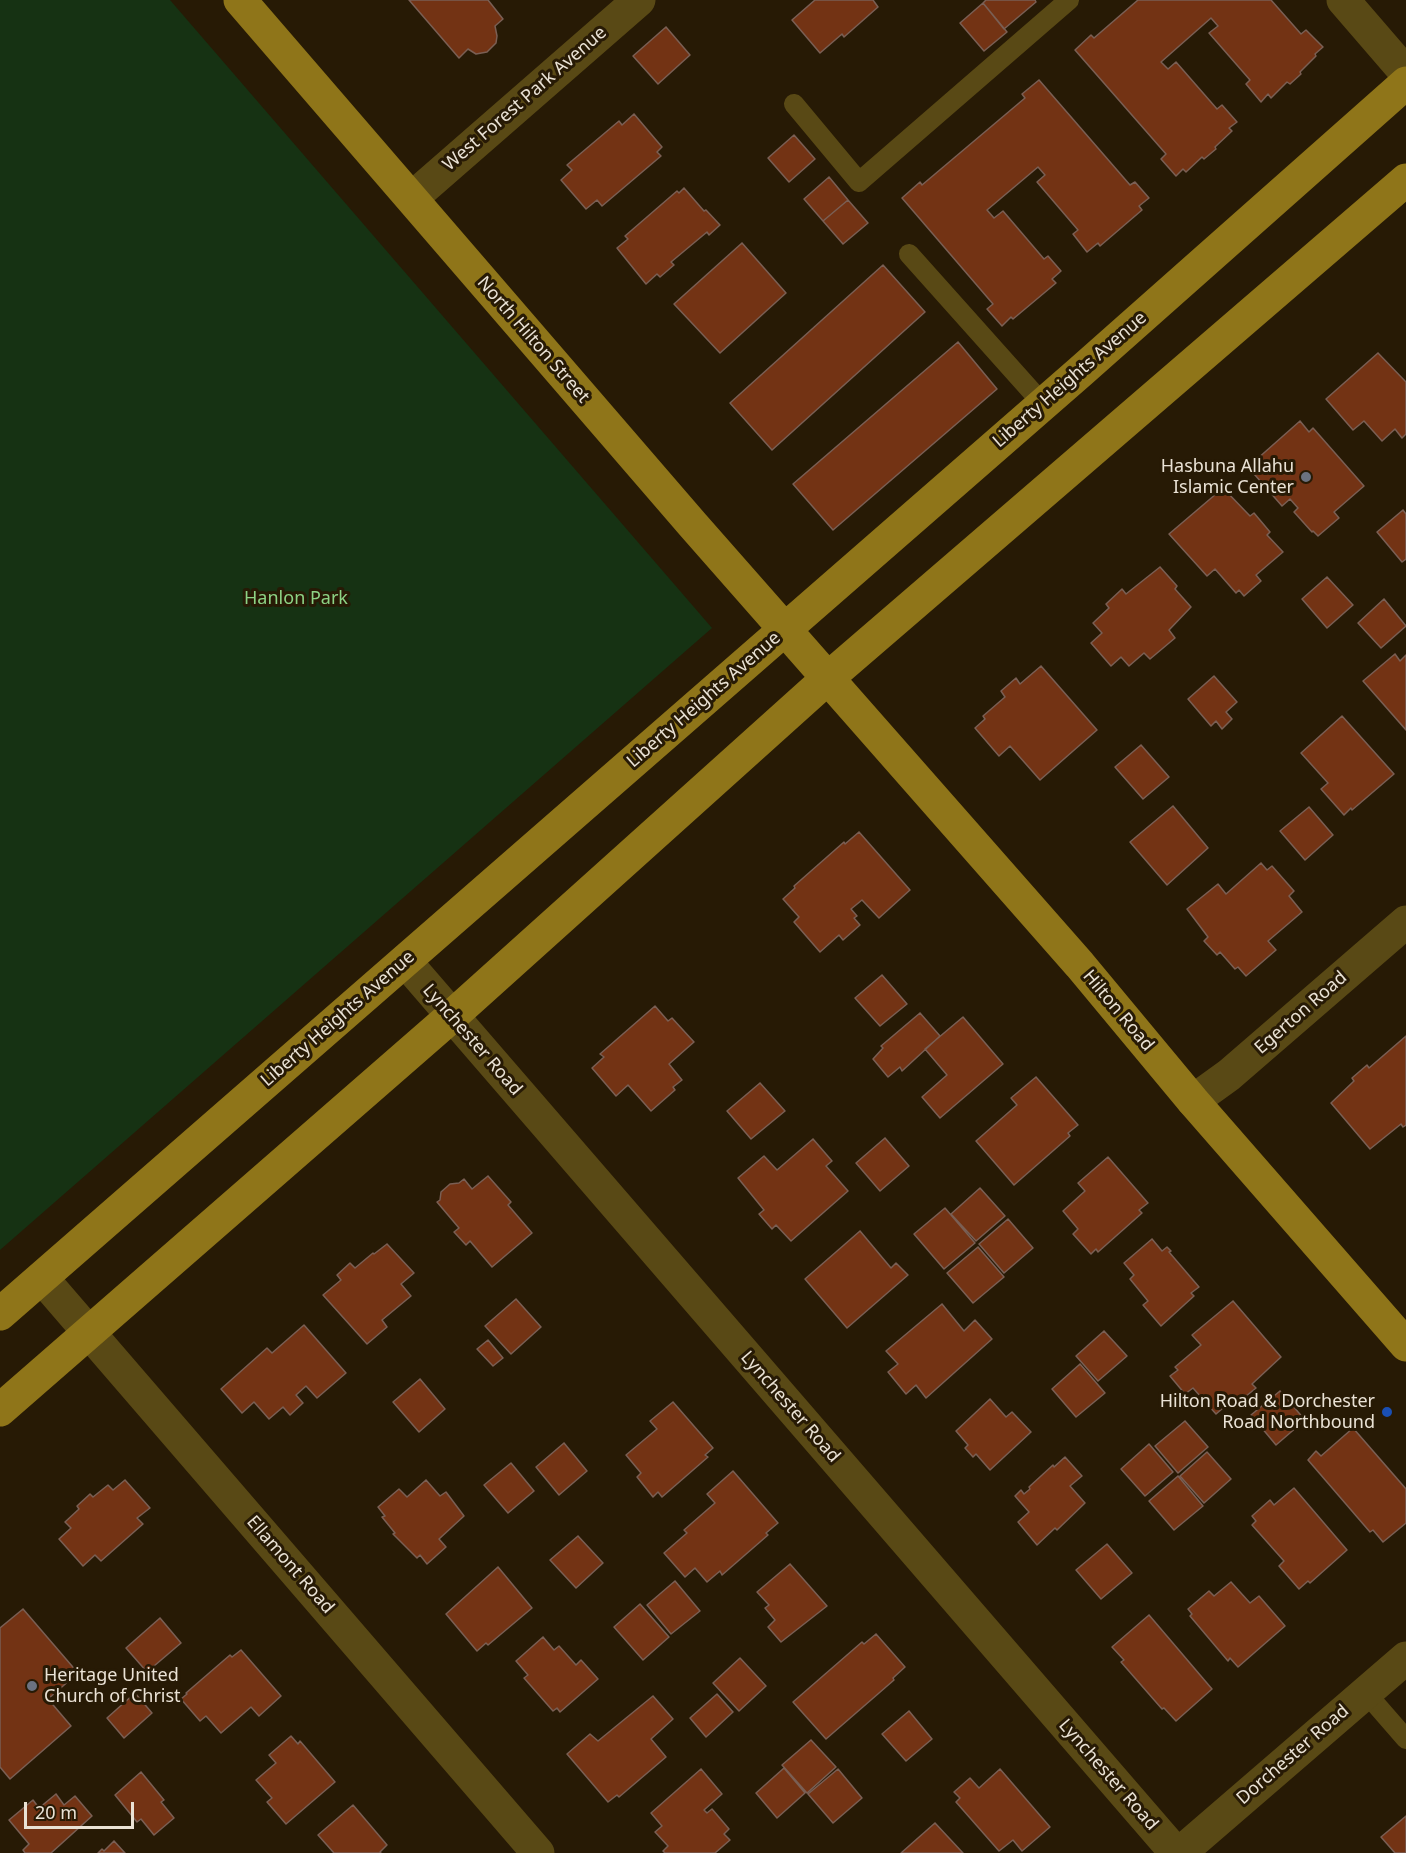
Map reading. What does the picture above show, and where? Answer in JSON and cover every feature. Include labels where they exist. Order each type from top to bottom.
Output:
[{"type":"main road","name":"North Hilton Street","points":[[240,0],[828,678]]},
{"type":"main road","name":"Liberty Heights Avenue","points":[[0,1314],[1043,404],[1406,83]]},
{"type":"main road","points":[[0,1410],[452,1016],[828,678],[1406,180]]},
{"type":"main road","name":"Hilton Road","points":[[828,678],[1080,965],[1194,1101],[1406,1345]]},
{"type":"street","name":"West Forest Park Avenue","points":[[412,198],[639,0]]},
{"type":"street","points":[[1343,0],[1406,73]]},
{"type":"street","name":"Egerton Road","points":[[1194,1101],[1229,1075],[1406,921]]},
{"type":"street","name":"Lynchester Road","points":[[405,961],[1178,1853]]},
{"type":"street","name":"Ellamont Road","points":[[42,1278],[538,1853]]},
{"type":"street","name":"Dorchester Road","points":[[1178,1853],[1406,1658]]},
{"type":"lane","points":[[794,104],[859,182],[1069,0]]},
{"type":"lane","points":[[909,254],[1043,404]]},
{"type":"lane","points":[[1366,1693],[1406,1739]]},
{"type":"green space","name":"Hanlon Park","points":[[0,0],[170,0],[712,628],[0,1250]]},
{"type":"building","points":[[409,0],[488,0],[503,19],[495,26],[496,43],[487,52],[476,54],[468,49],[459,58]]},
{"type":"building","points":[[815,0],[873,0],[878,7],[844,37],[842,34],[820,53],[792,20]]},
{"type":"building","points":[[986,0],[1035,0],[1036,2],[1004,29],[983,3]]},
{"type":"building","points":[[1138,0],[1271,0],[1301,34],[1306,30],[1323,47],[1290,84],[1287,82],[1271,98],[1268,94],[1261,102],[1246,84],[1250,80],[1209,33],[1218,26],[1211,18],[1161,62],[1168,69],[1176,62],[1217,109],[1222,105],[1237,122],[1229,128],[1232,131],[1215,147],[1216,149],[1204,159],[1202,157],[1186,172],[1183,169],[1176,176],[1161,159],[1166,154],[1075,50],[1091,35],[1094,38]]},
{"type":"building","points":[[983,3],[1007,32],[984,51],[960,23]]},
{"type":"building","points":[[666,27],[690,55],[658,84],[633,56]]},
{"type":"building","points":[[1039,80],[1130,185],[1135,182],[1149,198],[1139,206],[1142,210],[1100,246],[1098,243],[1087,252],[1073,234],[1078,230],[1037,182],[1045,175],[1038,167],[987,210],[994,218],[1003,211],[1044,259],[1048,256],[1061,271],[1052,279],[1056,283],[1002,326],[987,309],[993,304],[902,198],[920,182],[922,185],[1025,98],[1022,94]]},
{"type":"building","points":[[634,114],[662,147],[657,152],[661,156],[602,206],[597,200],[586,209],[561,180],[572,170],[567,165],[619,121],[622,125]]},
{"type":"building","points":[[794,135],[815,159],[789,182],[768,158]]},
{"type":"building","points":[[829,177],[848,200],[823,221],[804,199]]},
{"type":"building","points":[[684,188],[720,225],[709,235],[707,232],[671,262],[674,265],[660,277],[657,274],[646,284],[617,248],[628,239],[625,236],[677,191],[679,193]]},
{"type":"building","points":[[848,200],[868,223],[843,244],[823,221]]},
{"type":"building","points":[[742,243],[786,293],[720,353],[674,304]]},
{"type":"building","points":[[883,265],[925,312],[772,450],[730,403]]},
{"type":"building","points":[[958,342],[997,389],[833,530],[793,484]]},
{"type":"building","points":[[1378,353],[1406,382],[1406,434],[1402,438],[1395,429],[1382,441],[1364,421],[1353,430],[1326,399]]},
{"type":"building","name":"Hasbuna Allahu Islamic Center","points":[[1300,421],[1309,432],[1313,428],[1364,486],[1334,512],[1339,518],[1318,536],[1294,512],[1298,508],[1290,499],[1282,506],[1248,467]]},
{"type":"building","points":[[1223,488],[1250,516],[1254,513],[1270,532],[1267,535],[1283,552],[1256,575],[1261,581],[1244,596],[1239,590],[1236,593],[1215,569],[1207,576],[1169,534]]},
{"type":"building","points":[[1403,510],[1406,514],[1406,559],[1402,562],[1377,532]]},
{"type":"building","points":[[1160,567],[1191,607],[1169,630],[1175,638],[1150,659],[1144,653],[1129,666],[1121,657],[1111,666],[1091,643],[1102,633],[1093,623],[1109,608],[1106,604],[1122,589],[1126,594]]},
{"type":"building","points":[[1327,577],[1353,605],[1327,628],[1302,599]]},
{"type":"building","points":[[1384,599],[1406,626],[1381,648],[1358,623]]},
{"type":"building","points":[[1395,654],[1400,661],[1406,655],[1406,730],[1363,681]]},
{"type":"building","points":[[1041,666],[1097,730],[1040,780],[1010,746],[999,756],[975,728],[985,719],[983,716],[1005,697],[1001,691],[1016,678],[1020,684]]},
{"type":"building","points":[[1214,676],[1237,702],[1226,712],[1232,719],[1222,729],[1216,721],[1211,726],[1188,699]]},
{"type":"building","points":[[1342,716],[1394,774],[1344,815],[1321,789],[1328,783],[1301,753]]},
{"type":"building","points":[[1141,745],[1169,777],[1143,799],[1115,767]]},
{"type":"building","points":[[1173,806],[1208,848],[1167,885],[1130,842]]},
{"type":"building","points":[[1309,807],[1333,835],[1305,860],[1280,831]]},
{"type":"building","points":[[859,832],[910,890],[879,918],[862,900],[851,909],[860,925],[843,940],[839,935],[820,952],[794,922],[799,917],[783,899],[795,888],[794,886],[844,842],[845,844]]},
{"type":"building","points":[[1261,863],[1267,870],[1272,866],[1294,891],[1289,896],[1302,912],[1268,941],[1276,950],[1246,976],[1238,967],[1235,969],[1220,952],[1217,955],[1204,941],[1208,937],[1187,909],[1218,884],[1226,894]]},
{"type":"building","points":[[882,975],[907,1004],[880,1026],[855,998]]},
{"type":"building","points":[[655,1006],[668,1021],[672,1018],[694,1042],[669,1064],[682,1080],[673,1087],[675,1090],[651,1111],[628,1085],[616,1096],[592,1068],[604,1057],[600,1054]]},
{"type":"building","points":[[920,1013],[940,1036],[902,1071],[900,1067],[888,1077],[873,1059],[883,1048],[881,1046]]},
{"type":"building","points":[[963,1017],[1003,1064],[940,1118],[922,1097],[947,1075],[925,1049]]},
{"type":"building","points":[[1406,1036],[1406,1125],[1403,1127],[1401,1124],[1370,1149],[1331,1103],[1354,1081],[1352,1078],[1367,1065],[1369,1068]]},
{"type":"building","points":[[1036,1077],[1078,1125],[1068,1133],[1070,1136],[1014,1185],[976,1141],[1017,1105],[1011,1098]]},
{"type":"building","points":[[760,1083],[785,1111],[751,1139],[727,1111]]},
{"type":"building","points":[[885,1138],[909,1166],[880,1191],[856,1163]]},
{"type":"building","points":[[813,1139],[832,1161],[826,1166],[848,1191],[791,1241],[776,1225],[772,1229],[759,1214],[764,1210],[738,1178],[764,1156],[777,1170]]},
{"type":"building","points":[[1108,1157],[1148,1203],[1139,1210],[1142,1213],[1098,1252],[1096,1249],[1091,1254],[1073,1234],[1078,1229],[1063,1211],[1085,1191],[1078,1183]]},
{"type":"building","points":[[488,1176],[511,1202],[508,1205],[532,1233],[492,1267],[470,1241],[466,1245],[454,1232],[459,1228],[437,1202],[440,1200],[441,1192],[450,1184],[459,1183],[464,1179],[472,1189]]},
{"type":"building","points":[[980,1188],[1005,1216],[976,1241],[951,1214]]},
{"type":"building","points":[[945,1208],[975,1243],[944,1269],[914,1234]]},
{"type":"building","points":[[1008,1219],[1033,1248],[1004,1273],[979,1244]]},
{"type":"building","points":[[860,1231],[891,1268],[896,1263],[908,1275],[847,1328],[805,1279]]},
{"type":"building","points":[[1152,1239],[1162,1251],[1167,1247],[1171,1251],[1169,1252],[1199,1287],[1191,1293],[1194,1296],[1161,1326],[1143,1305],[1148,1301],[1130,1279],[1134,1275],[1124,1263]]},
{"type":"building","points":[[387,1244],[414,1273],[401,1284],[411,1296],[382,1320],[387,1327],[367,1344],[323,1295],[341,1280],[337,1275],[350,1263],[355,1268]]},
{"type":"building","points":[[978,1247],[1004,1277],[973,1303],[947,1273]]},
{"type":"building","points":[[516,1299],[541,1327],[511,1354],[485,1326]]},
{"type":"building","points":[[1233,1301],[1281,1357],[1252,1384],[1256,1388],[1240,1401],[1236,1397],[1216,1414],[1193,1388],[1185,1394],[1170,1376],[1178,1370],[1175,1367],[1201,1345],[1192,1335]]},
{"type":"building","points":[[942,1304],[964,1331],[975,1320],[992,1339],[926,1398],[916,1385],[906,1394],[888,1372],[898,1364],[886,1351]]},
{"type":"building","points":[[304,1325],[346,1373],[317,1398],[306,1386],[296,1395],[303,1403],[290,1415],[283,1407],[269,1419],[254,1402],[242,1413],[221,1389],[267,1348],[272,1353]]},
{"type":"building","points":[[1104,1331],[1127,1356],[1098,1381],[1076,1356]]},
{"type":"building","points":[[488,1340],[503,1358],[493,1366],[477,1349]]},
{"type":"building","points":[[1080,1364],[1105,1393],[1076,1417],[1052,1389]]},
{"type":"building","points":[[420,1379],[445,1409],[419,1432],[393,1402]]},
{"type":"building","points":[[1280,1391],[1305,1420],[1276,1445],[1251,1415]]},
{"type":"building","points":[[990,1399],[1006,1417],[1012,1412],[1031,1432],[990,1470],[976,1454],[973,1457],[965,1448],[968,1445],[956,1431]]},
{"type":"building","points":[[673,1402],[713,1448],[705,1455],[708,1457],[662,1497],[658,1492],[653,1497],[637,1477],[641,1473],[626,1455],[657,1429],[650,1421]]},
{"type":"building","points":[[1185,1421],[1208,1447],[1178,1473],[1155,1446]]},
{"type":"building","points":[[1353,1428],[1406,1489],[1406,1523],[1383,1542],[1373,1530],[1370,1532],[1308,1460],[1316,1451],[1321,1456]]},
{"type":"building","points":[[564,1443],[587,1471],[559,1495],[536,1467]]},
{"type":"building","points":[[1149,1444],[1173,1472],[1145,1496],[1121,1469]]},
{"type":"building","points":[[1207,1452],[1231,1479],[1204,1503],[1180,1476]]},
{"type":"building","points":[[1065,1457],[1082,1476],[1070,1486],[1085,1503],[1057,1530],[1055,1528],[1037,1545],[1018,1522],[1029,1512],[1015,1496],[1021,1490],[1024,1494],[1053,1465],[1054,1467]]},
{"type":"building","points":[[511,1463],[534,1491],[508,1513],[484,1485]]},
{"type":"building","points":[[733,1471],[778,1523],[766,1533],[768,1535],[722,1575],[720,1571],[707,1582],[695,1568],[685,1577],[664,1553],[687,1533],[684,1530],[715,1503],[707,1494]]},
{"type":"building","points":[[1178,1476],[1203,1506],[1174,1530],[1149,1501]]},
{"type":"building","points":[[125,1480],[150,1508],[137,1518],[143,1524],[101,1561],[95,1555],[83,1566],[59,1539],[71,1528],[65,1522],[90,1494],[93,1497],[108,1485],[113,1490]]},
{"type":"building","points":[[426,1480],[440,1496],[446,1492],[464,1516],[439,1539],[446,1547],[427,1564],[420,1555],[417,1558],[393,1534],[395,1533],[382,1517],[385,1516],[378,1507],[399,1489],[407,1497]]},
{"type":"building","points":[[1294,1488],[1347,1550],[1310,1583],[1308,1581],[1299,1589],[1279,1566],[1284,1561],[1252,1525],[1256,1521],[1252,1516],[1270,1500],[1274,1505]]},
{"type":"building","points":[[578,1536],[603,1563],[576,1588],[550,1560]]},
{"type":"building","points":[[1107,1544],[1132,1573],[1101,1599],[1076,1570]]},
{"type":"building","points":[[790,1564],[827,1606],[781,1642],[768,1627],[775,1620],[765,1608],[769,1605],[757,1592]]},
{"type":"building","points":[[498,1567],[532,1608],[488,1645],[486,1643],[477,1651],[446,1614]]},
{"type":"building","points":[[675,1581],[700,1611],[671,1634],[647,1605]]},
{"type":"building","points":[[1231,1582],[1250,1603],[1259,1596],[1285,1626],[1238,1667],[1230,1658],[1228,1661],[1190,1616],[1192,1614],[1188,1609],[1209,1591],[1214,1596]]},
{"type":"building","points":[[640,1604],[669,1637],[643,1660],[614,1627]]},
{"type":"building","name":"Heritage United Church of Christ","points":[[23,1609],[78,1673],[48,1699],[71,1726],[10,1779],[0,1767],[0,1628]]},
{"type":"building","points":[[1149,1615],[1212,1689],[1176,1721],[1164,1708],[1162,1709],[1121,1662],[1124,1660],[1112,1647]]},
{"type":"building","points":[[160,1618],[181,1643],[147,1672],[126,1648]]},
{"type":"building","points":[[876,1634],[905,1667],[893,1678],[894,1680],[826,1739],[793,1702],[862,1642],[864,1644]]},
{"type":"building","points":[[543,1637],[554,1650],[559,1646],[576,1665],[581,1660],[598,1679],[560,1712],[557,1708],[553,1711],[524,1678],[528,1675],[516,1661]]},
{"type":"building","points":[[241,1650],[281,1696],[259,1716],[251,1707],[221,1733],[206,1716],[200,1721],[181,1699],[230,1655],[232,1657]]},
{"type":"building","points":[[740,1658],[766,1686],[739,1711],[713,1683]]},
{"type":"building","points":[[135,1693],[152,1713],[124,1738],[107,1718]]},
{"type":"building","points":[[717,1694],[733,1712],[706,1737],[690,1718]]},
{"type":"building","points":[[653,1696],[673,1719],[651,1739],[666,1757],[619,1797],[617,1795],[608,1802],[567,1754],[590,1734],[598,1741]]},
{"type":"building","points":[[909,1711],[932,1739],[906,1761],[882,1734]]},
{"type":"building","points":[[291,1736],[298,1744],[300,1741],[335,1782],[286,1824],[267,1802],[272,1798],[256,1780],[276,1763],[269,1755]]},
{"type":"building","points":[[811,1740],[836,1767],[807,1793],[782,1765]]},
{"type":"building","points":[[784,1768],[805,1793],[777,1818],[756,1793]]},
{"type":"building","points":[[701,1769],[722,1794],[704,1810],[707,1813],[712,1809],[729,1829],[724,1834],[730,1840],[715,1853],[665,1853],[663,1851],[668,1846],[655,1832],[662,1826],[651,1813]]},
{"type":"building","points":[[838,1769],[862,1798],[833,1823],[808,1794]]},
{"type":"building","points":[[1000,1769],[1050,1827],[1022,1851],[1013,1840],[999,1851],[956,1802],[960,1798],[954,1792],[970,1778],[979,1788]]},
{"type":"building","points":[[141,1772],[164,1800],[161,1802],[174,1818],[154,1835],[141,1819],[137,1822],[115,1795]]},
{"type":"building","points":[[56,1794],[64,1805],[75,1796],[92,1816],[51,1853],[25,1853],[23,1850],[29,1844],[9,1820],[33,1800],[39,1808]]},
{"type":"building","points":[[353,1805],[387,1845],[381,1853],[334,1853],[318,1835]]},
{"type":"building","points":[[1406,1816],[1406,1853],[1395,1853],[1381,1837]]},
{"type":"building","points":[[935,1823],[963,1853],[901,1853]]},
{"type":"building","points":[[114,1841],[125,1853],[98,1853],[102,1849],[104,1851]]},
{"type":"place","name":"Hasbuna Allahu Islamic Center","points":[[1306,477]]},
{"type":"place","name":"Hilton Road & Dorchester Road Northbound","points":[[1387,1412]]},
{"type":"place","name":"Heritage United Church of Christ","points":[[32,1686]]}]
